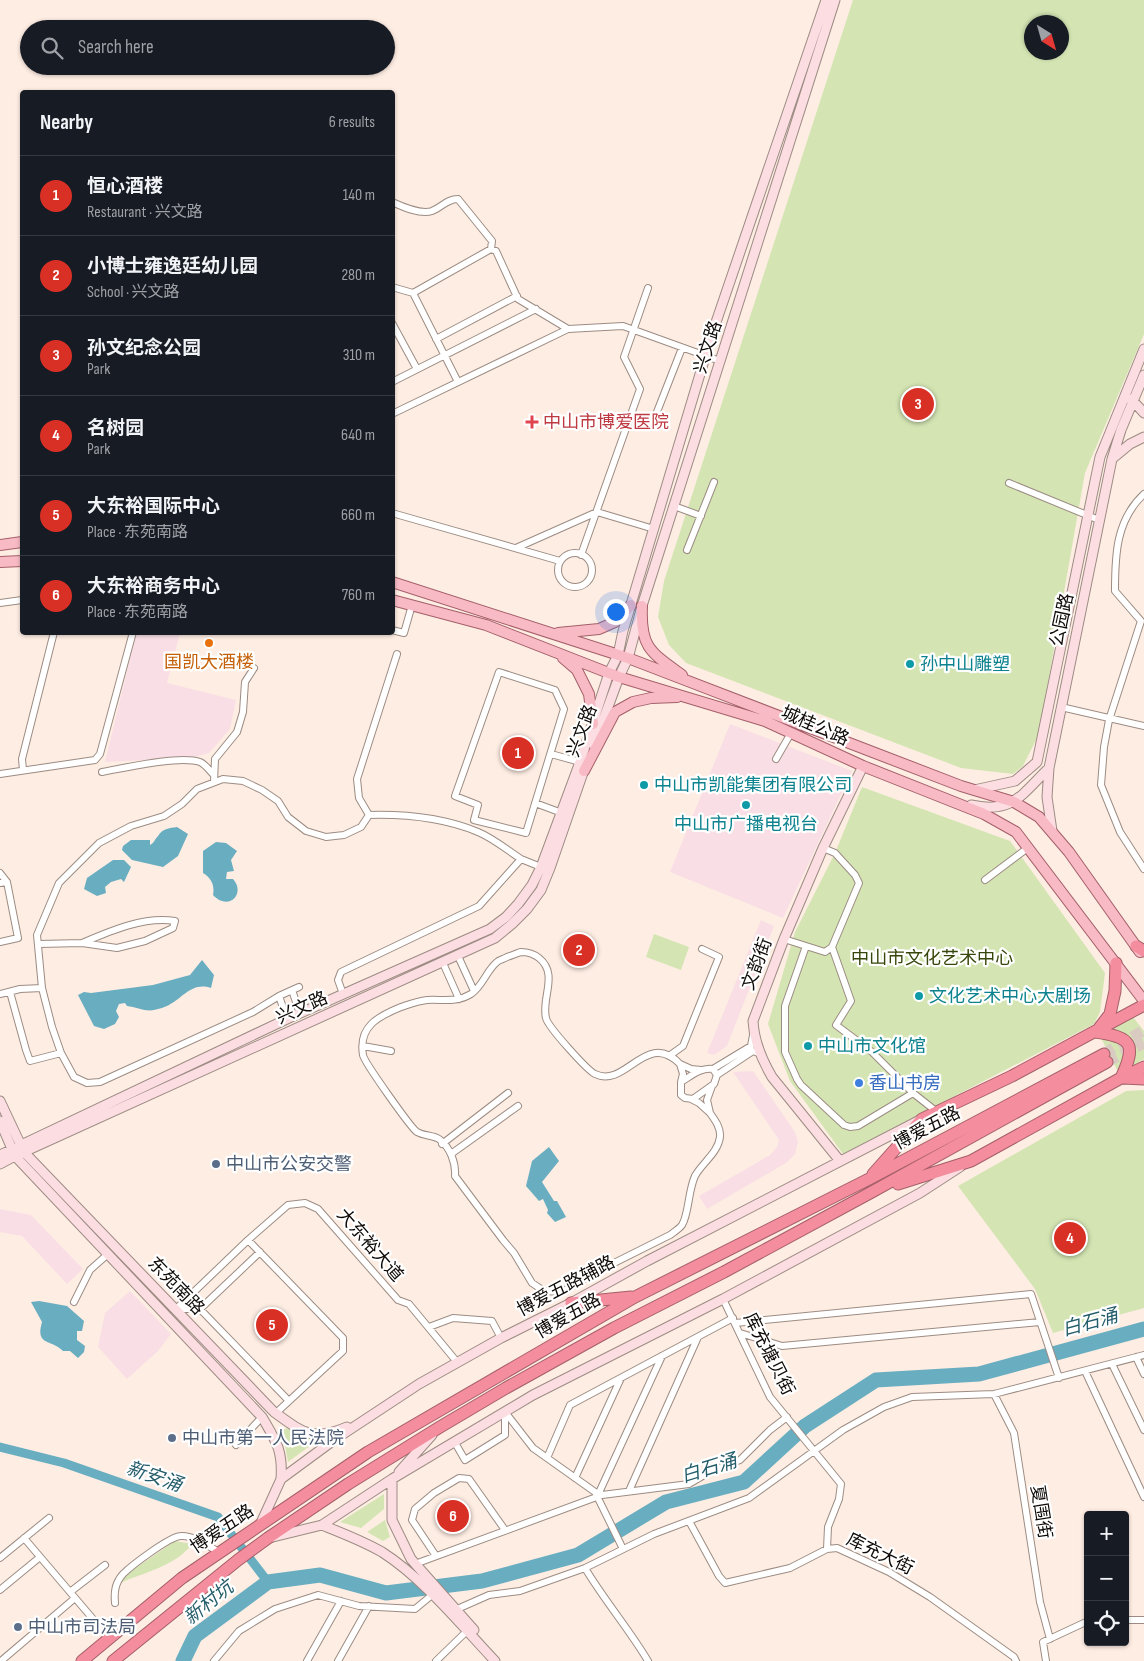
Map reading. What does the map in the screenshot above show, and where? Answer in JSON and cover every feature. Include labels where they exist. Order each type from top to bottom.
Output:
[{"type":"highway","points":[[1095,1032],[1110,1014],[1115,991],[1116,963]]},
{"type":"highway","points":[[869,1179],[922,1119],[1012,1076],[1095,1032],[1144,1003]]},
{"type":"highway","points":[[1095,1032],[1116,1035],[1125,1040],[1128,1046],[1129,1061],[1121,1078]]},
{"type":"highway","name":"博爱五路","points":[[82,1661],[182,1578],[368,1452],[635,1297],[1106,1058],[870,1193],[724,1272],[614,1328],[440,1427],[348,1484],[268,1538],[113,1661]]},
{"type":"highway","points":[[870,1193],[970,1160],[1144,1067]]},
{"type":"highway","points":[[1121,1078],[1144,1080]]},
{"type":"highway","points":[[571,1303],[635,1297]]},
{"type":"main road","name":"兴文路","points":[[623,657],[631,605],[706,356],[826,0]]},
{"type":"main road","name":"兴文路","points":[[0,1164],[18,1150],[287,1019],[490,929],[506,917],[532,885],[582,767],[593,724],[623,657],[642,606],[835,0]]},
{"type":"main road","name":"公园路","points":[[1052,831],[1047,797],[1049,768],[1112,458],[1144,349]]},
{"type":"main road","name":"公园路","points":[[974,790],[1015,781],[1037,762],[1100,457],[1112,426],[1144,375]]},
{"type":"main road","points":[[1129,399],[1144,412]]},
{"type":"main road","points":[[1112,426],[1120,433],[1142,438]]},
{"type":"main road","points":[[1112,458],[1130,444],[1142,438]]},
{"type":"main road","points":[[0,546],[20,542]]},
{"type":"main road","points":[[0,562],[20,561]]},
{"type":"main road","name":"城桂公路","points":[[395,583],[623,657],[974,790],[1014,802],[1039,817],[1052,831],[1144,956]]},
{"type":"main road","name":"城桂公路","points":[[395,601],[486,625],[614,675],[764,721],[863,766],[984,814],[1016,832],[1116,963],[1144,1003]]},
{"type":"main road","points":[[552,633],[599,629],[615,622],[631,605]]},
{"type":"main road","points":[[642,606],[641,623],[645,643],[660,659],[693,682]]},
{"type":"main road","points":[[557,652],[577,670],[589,694],[593,724]]},
{"type":"main road","name":"兴文路","points":[[0,1155],[18,1150],[495,938],[527,909],[541,890],[614,675]]},
{"type":"main road","points":[[582,767],[615,712],[633,702],[651,698],[686,697]]},
{"type":"main road","name":"文韵街","points":[[840,1161],[772,1077],[761,1054],[754,1033],[753,1021],[784,939],[823,848],[863,766]]},
{"type":"main road","points":[[954,802],[988,809],[1001,807],[1014,802],[1049,768]]},
{"type":"main road","name":"东苑南路","points":[[0,1101],[18,1150],[276,1413],[301,1431],[318,1434],[338,1431],[366,1419]]},
{"type":"main road","name":"博爱五路辅路","points":[[260,1525],[281,1480],[366,1419],[457,1362],[647,1261],[922,1119]]},
{"type":"main road","name":"东苑南路","points":[[0,1121],[18,1150],[108,1254],[262,1417],[280,1452],[281,1480]]},
{"type":"main road","name":"博爱五路","points":[[268,1538],[322,1525],[392,1479],[533,1395],[723,1300],[920,1193],[970,1160]]},
{"type":"main road","points":[[440,1427],[392,1479],[392,1520],[411,1559],[438,1598],[455,1610],[495,1661]]},
{"type":"main road","points":[[322,1525],[382,1552],[438,1598],[503,1661]]},
{"type":"street","points":[[395,203],[413,210],[431,212],[452,199],[458,199],[492,241],[491,249]]},
{"type":"street","points":[[395,288],[413,293],[491,249]]},
{"type":"street","points":[[491,249],[496,251],[518,299],[568,329]]},
{"type":"street","points":[[581,555],[640,389],[624,357],[648,288]]},
{"type":"street","points":[[413,293],[458,382]]},
{"type":"street","points":[[436,339],[517,296]]},
{"type":"street","points":[[395,380],[536,309]]},
{"type":"street","points":[[395,413],[568,329],[623,326],[720,361]]},
{"type":"street","points":[[395,329],[417,369]]},
{"type":"street","points":[[631,415],[649,422],[655,417],[682,348]]},
{"type":"street","points":[[688,550],[714,482]]},
{"type":"street","points":[[1009,483],[1100,520]]},
{"type":"street","points":[[1144,494],[1135,502],[1124,520],[1115,558],[1115,591],[1141,621],[1110,718],[1104,747],[1101,785],[1120,832],[1144,869]]},
{"type":"street","points":[[674,506],[701,516]]},
{"type":"street","points":[[516,548],[597,512],[654,529]]},
{"type":"street","points":[[395,514],[560,561]]},
{"type":"street","points":[[570,554],[581,555],[586,558],[591,568],[590,578],[582,586],[572,587],[562,582],[558,572],[560,561],[570,554]]},
{"type":"street","points":[[0,603],[20,600]]},
{"type":"street","points":[[395,631],[404,633],[412,605]]},
{"type":"street","points":[[23,770],[22,759],[53,635]]},
{"type":"street","points":[[0,774],[95,760],[100,754],[132,635]]},
{"type":"street","points":[[369,815],[359,798],[357,779],[398,654]]},
{"type":"street","points":[[214,782],[215,759],[236,732],[243,712],[245,682],[254,668]]},
{"type":"street","points":[[499,672],[555,690],[564,709],[535,803],[526,834],[474,820],[478,804],[455,796],[499,672]]},
{"type":"street","points":[[1061,708],[1144,726]]},
{"type":"street","points":[[776,760],[791,733]]},
{"type":"street","points":[[550,754],[582,767]]},
{"type":"street","points":[[102,772],[186,759],[202,762],[214,775]]},
{"type":"street","points":[[299,987],[279,996],[253,1012],[100,1082],[87,1083],[74,1077],[61,1053],[42,988],[37,936],[59,883],[99,842],[131,826],[164,816],[182,804],[197,789],[214,782],[224,779],[243,781],[262,790],[278,801],[288,817],[306,831],[326,837],[344,835],[361,827],[369,815]]},
{"type":"street","points":[[535,803],[562,813]]},
{"type":"street","points":[[369,815],[398,814],[440,820],[480,833],[521,859],[541,867]]},
{"type":"street","points":[[784,939],[825,952],[832,947],[859,882],[855,874],[835,853],[823,848]]},
{"type":"street","points":[[985,880],[1029,848]]},
{"type":"street","points":[[343,994],[338,980],[341,972],[479,906],[521,859]]},
{"type":"street","points":[[0,873],[8,882],[18,938],[0,942]]},
{"type":"street","points":[[0,883],[8,882]]},
{"type":"street","points":[[38,944],[82,943],[117,948],[145,941],[173,928],[175,921],[161,918],[108,932],[82,943]]},
{"type":"street","points":[[806,946],[785,1006],[785,1052],[797,1079],[844,1125],[850,1127],[858,1126],[914,1093]]},
{"type":"street","points":[[832,947],[851,1001],[836,1025],[872,1052],[914,1093],[937,1112]]},
{"type":"street","points":[[669,1056],[683,1046],[719,956],[702,949]]},
{"type":"street","points":[[680,1064],[683,1074],[681,1095],[699,1103],[710,1113],[721,1131],[720,1140],[713,1153],[696,1175],[688,1200],[685,1218],[681,1226],[670,1235],[594,1273],[562,1292],[544,1291],[532,1283],[514,1253],[455,1176],[451,1154],[439,1140],[417,1131],[370,1068],[363,1056],[363,1046],[368,1030],[374,1020],[385,1013],[416,1002],[427,1000],[452,1001],[459,999],[474,991],[497,962],[520,952],[533,954],[544,962],[549,980],[545,1006],[546,1020],[585,1067],[596,1075],[607,1077],[625,1070],[646,1055],[656,1052],[669,1056],[691,1069],[701,1070]]},
{"type":"street","points":[[458,956],[474,991]]},
{"type":"street","points":[[443,962],[459,999]]},
{"type":"street","points":[[0,994],[20,989],[42,988]]},
{"type":"street","points":[[292,990],[300,1014]]},
{"type":"street","points":[[10,992],[30,1061],[61,1053]]},
{"type":"street","points":[[279,996],[287,1019]]},
{"type":"street","points":[[710,1113],[707,1100],[714,1084],[715,1072],[751,1046],[754,1033]]},
{"type":"street","points":[[363,1046],[391,1051]]},
{"type":"street","points":[[715,1072],[753,1051],[761,1054]]},
{"type":"street","points":[[681,1082],[707,1068],[715,1072]]},
{"type":"street","points":[[691,1099],[712,1086]]},
{"type":"street","points":[[442,1144],[508,1094]]},
{"type":"street","points":[[451,1154],[518,1106]]},
{"type":"street","name":"大东裕大道","points":[[176,1309],[248,1240],[288,1205],[305,1203],[318,1209],[398,1300],[409,1304],[457,1362]]},
{"type":"street","points":[[248,1240],[343,1338],[343,1351],[276,1413]]},
{"type":"street","points":[[176,1309],[200,1308],[260,1252]]},
{"type":"street","points":[[74,1302],[90,1270],[108,1254]]},
{"type":"street","points":[[547,1458],[570,1405],[698,1336],[734,1320],[1031,1294],[1059,1378]]},
{"type":"street","name":"库充塘贝街","points":[[723,1300],[770,1397],[841,1484],[839,1499],[828,1527],[827,1549]]},
{"type":"street","points":[[200,1308],[289,1401]]},
{"type":"street","points":[[429,1327],[453,1318],[492,1321],[500,1338]]},
{"type":"street","points":[[740,1333],[782,1346],[1040,1322]]},
{"type":"street","points":[[629,1491],[698,1336]]},
{"type":"street","points":[[455,1610],[489,1595],[520,1591],[584,1568],[654,1534],[749,1498],[843,1430],[884,1406],[912,1397],[994,1394],[1144,1355]]},
{"type":"street","points":[[597,1497],[662,1356]]},
{"type":"street","points":[[1136,1357],[1144,1374]]},
{"type":"street","points":[[1112,1364],[1144,1430]]},
{"type":"street","points":[[1086,1371],[1144,1497]]},
{"type":"street","points":[[575,1478],[621,1378]]},
{"type":"street","name":"夏围街","points":[[994,1394],[1014,1433],[1040,1602],[1050,1639]]},
{"type":"street","points":[[454,1441],[465,1460],[505,1435],[505,1412]]},
{"type":"street","points":[[505,1412],[533,1448],[595,1492],[624,1549]]},
{"type":"street","points":[[236,1445],[262,1417]]},
{"type":"street","points":[[418,1567],[436,1556],[597,1497],[689,1484],[711,1471],[740,1460],[770,1430],[789,1418]]},
{"type":"street","points":[[436,1556],[412,1520],[415,1509],[434,1493],[459,1478],[470,1479],[505,1530]]},
{"type":"street","points":[[0,1558],[49,1518]]},
{"type":"street","name":"库充大街","points":[[689,1521],[719,1576],[725,1583],[790,1568],[827,1549],[837,1548],[889,1572],[930,1597],[1014,1657],[1016,1661]]},
{"type":"street","points":[[115,1603],[114,1590],[122,1574],[162,1544],[180,1536],[196,1540],[220,1552]]},
{"type":"street","points":[[24,1538],[93,1619]]},
{"type":"street","points":[[0,1590],[40,1557]]},
{"type":"street","points":[[70,1592],[105,1565]]},
{"type":"street","points":[[584,1568],[601,1595],[639,1645],[648,1661]]},
{"type":"street","points":[[214,1661],[239,1631],[275,1608],[318,1595],[359,1606],[415,1609],[438,1598]]},
{"type":"street","points":[[1,1661],[75,1598]]},
{"type":"street","points":[[307,1661],[341,1601]]},
{"type":"street","points":[[338,1661],[369,1606]]},
{"type":"street","points":[[1129,1620],[1144,1620]]},
{"type":"street","points":[[1046,1661],[1043,1642],[1084,1622]]},
{"type":"street","points":[[436,1661],[469,1629]]},
{"type":"shaded area","points":[[136,635],[179,635],[167,683],[236,700],[230,729],[209,753],[191,758],[105,762]]},
{"type":"shaded area","points":[[730,724],[852,771],[783,918],[670,872]]},
{"type":"shaded area","points":[[761,920],[774,926],[727,1046],[714,1055],[707,1053]]},
{"type":"shaded area","points":[[753,1071],[795,1132],[798,1142],[795,1154],[786,1163],[707,1209],[699,1196],[770,1155],[777,1147],[779,1140],[733,1072]]},
{"type":"shaded area","points":[[0,1209],[31,1215],[83,1269],[67,1284],[22,1236],[0,1232]]},
{"type":"shaded area","points":[[130,1291],[171,1334],[158,1351],[127,1379],[98,1347],[105,1313]]},
{"type":"green space","points":[[853,0],[1144,0],[1144,334],[1085,473],[1039,734],[1023,766],[1013,774],[961,768],[686,663],[669,645],[658,617],[664,581]]},
{"type":"green space","name":"中山市文化艺术中心","points":[[862,787],[1010,841],[1105,973],[1100,1012],[1094,1024],[843,1154],[790,1081],[768,1024],[795,932],[835,853]]},
{"type":"green space","points":[[654,934],[689,947],[681,970],[646,957]]},
{"type":"green space","points":[[1133,1017],[1144,1031],[1144,1059],[1133,1066],[1124,1034],[1119,1031],[1108,1030]]},
{"type":"green space","points":[[1110,1037],[1123,1046],[1126,1054],[1121,1068],[1117,1070],[1101,1038]]},
{"type":"green space","points":[[1144,1090],[1144,1308],[1053,1333],[1035,1289],[958,1186],[1126,1091]]},
{"type":"green space","points":[[288,1428],[318,1440],[288,1462],[285,1445],[280,1435],[282,1430]]},
{"type":"green space","points":[[384,1494],[384,1509],[361,1528],[340,1522]]},
{"type":"green space","points":[[385,1520],[390,1537],[383,1541],[367,1532]]},
{"type":"green space","points":[[175,1541],[192,1544],[185,1552],[168,1563],[120,1583],[124,1576]]},
{"type":"water","points":[[177,827],[188,834],[178,856],[163,867],[132,860],[122,850],[123,846],[131,840],[150,840],[150,845],[164,830]]},
{"type":"water","points":[[216,842],[226,843],[237,851],[231,860],[234,871],[227,872],[226,879],[233,879],[237,884],[237,895],[234,899],[225,902],[213,895],[212,882],[203,873],[203,851]]},
{"type":"water","points":[[113,860],[124,860],[131,867],[124,882],[121,879],[111,882],[105,887],[106,893],[97,896],[84,889],[87,878]]},
{"type":"water","points":[[202,960],[214,975],[211,988],[199,987],[193,989],[169,1005],[154,1010],[127,1006],[125,1003],[119,1004],[116,1011],[119,1017],[115,1024],[104,1029],[94,1026],[78,995],[84,992],[91,993],[153,985],[190,975]]},
{"type":"water","points":[[549,1147],[559,1161],[542,1182],[554,1201],[557,1201],[566,1217],[555,1222],[547,1213],[548,1210],[543,1199],[539,1201],[526,1186],[532,1161]]},
{"type":"water","points":[[39,1301],[67,1306],[84,1321],[82,1331],[77,1331],[77,1340],[85,1346],[84,1352],[78,1358],[70,1351],[63,1351],[42,1339],[40,1330],[42,1322],[31,1302]]},
{"type":"waterway","name":"白石涌","points":[[183,1661],[195,1636],[268,1582],[320,1575],[386,1593],[482,1581],[578,1555],[666,1502],[744,1482],[805,1426],[876,1380],[979,1374],[1144,1329]]},
{"type":"waterway","name":"新安涌","points":[[0,1447],[64,1463],[218,1517],[268,1582]]},
{"type":"tunnel","points":[[1104,1054],[1144,1030]]},
{"type":"tunnel","points":[[1107,1062],[1144,1043]]},
{"type":"place","name":"孙文纪念公园","points":[[918,404]]},
{"type":"place","name":"中山市博爱医院","points":[[532,422]]},
{"type":"place","name":"国凯大酒楼","points":[[209,643]]},
{"type":"place","name":"孙中山雕塑","points":[[910,664]]},
{"type":"place","name":"恒心酒楼","points":[[518,753]]},
{"type":"place","name":"中山市凯能集团有限公司","points":[[644,785]]},
{"type":"place","name":"中山市广播电视台","points":[[746,805]]},
{"type":"place","name":"小博士雍逸廷幼儿园","points":[[579,950]]},
{"type":"place","name":"文化艺术中心大剧场","points":[[919,996]]},
{"type":"place","name":"中山市文化馆","points":[[808,1046]]},
{"type":"place","name":"香山书房","points":[[859,1083]]},
{"type":"place","name":"中山市公安交警","points":[[216,1164]]},
{"type":"place","name":"名树园","points":[[1070,1238]]},
{"type":"place","name":"大东裕国际中心","points":[[272,1325]]},
{"type":"place","name":"中山市第一人民法院","points":[[172,1438]]},
{"type":"place","name":"大东裕商务中心","points":[[453,1516]]},
{"type":"place","name":"中山市司法局","points":[[18,1627]]},
{"type":"water label","name":"新村坑","points":[[209,1603]]}]
